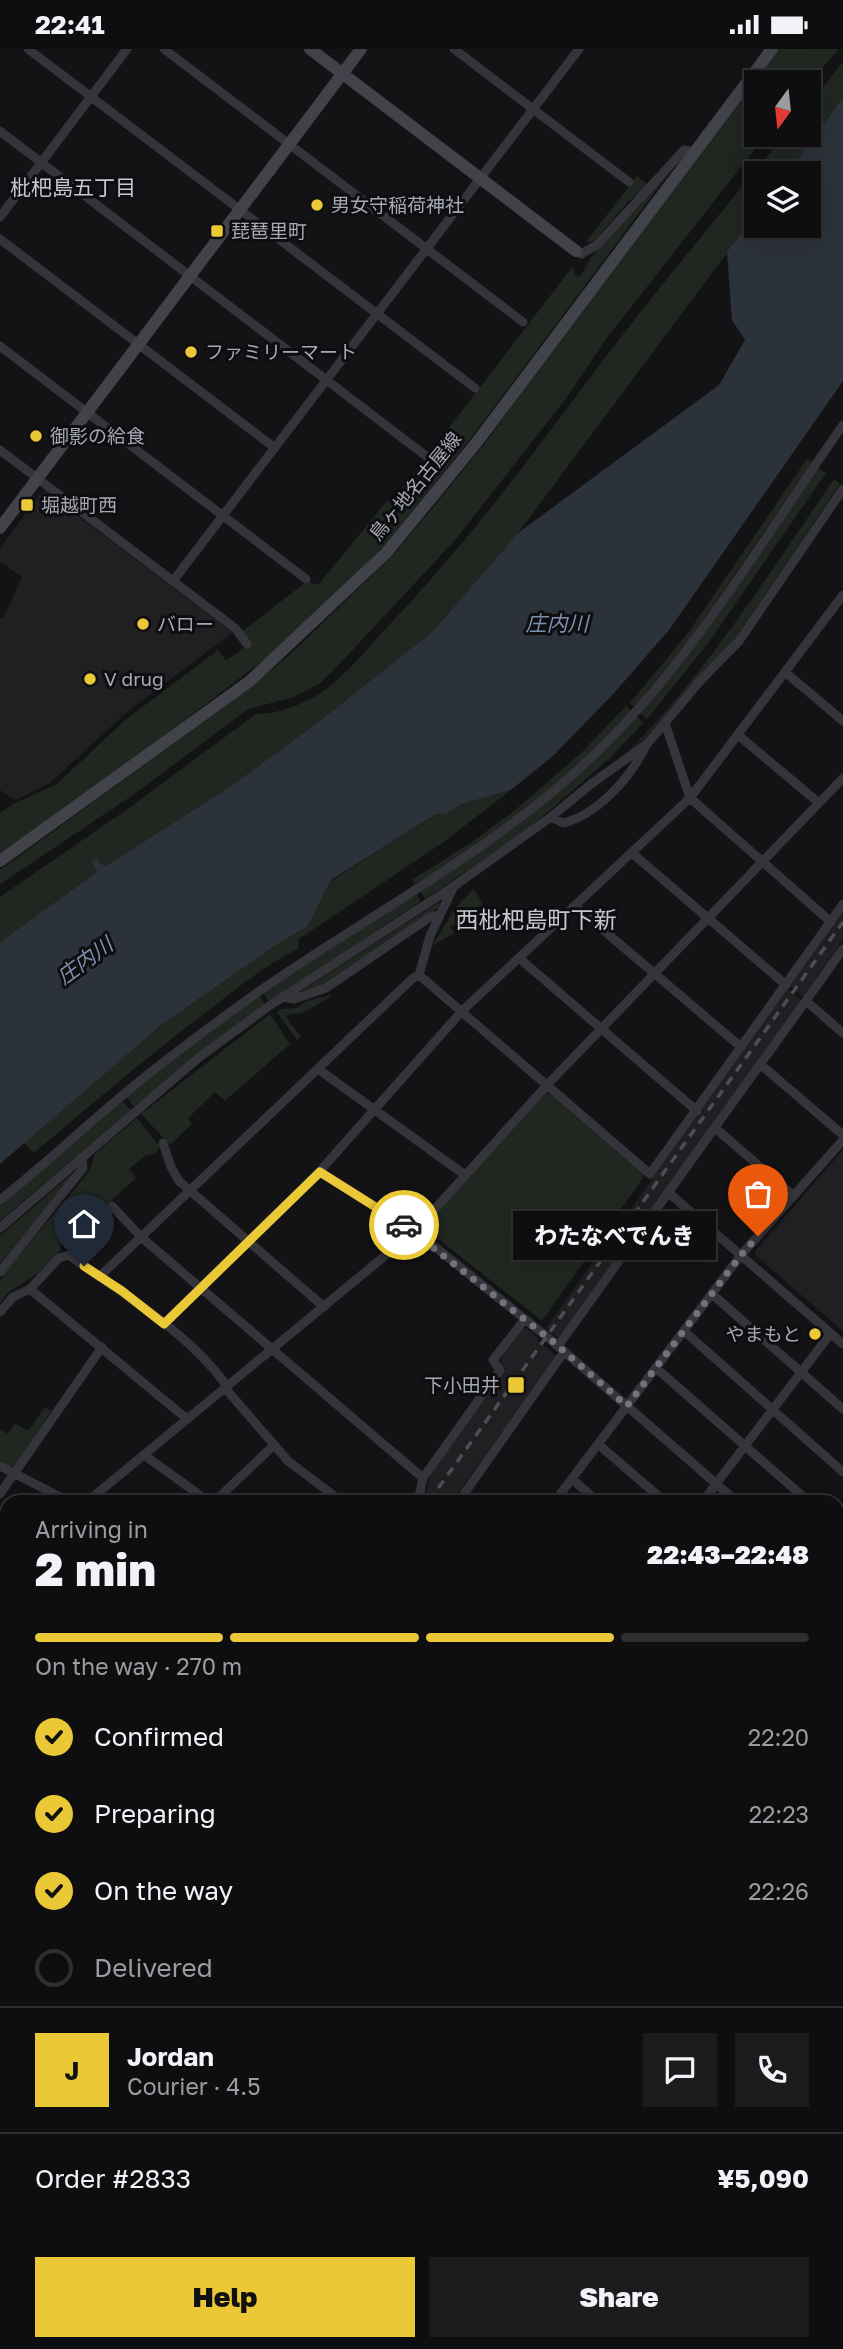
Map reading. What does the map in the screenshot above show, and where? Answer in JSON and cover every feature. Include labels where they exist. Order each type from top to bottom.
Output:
[{"type":"main road","points":[[310,49],[576,251]]},
{"type":"main road","points":[[0,528],[361,49]]},
{"type":"main road","name":"鳥ヶ地名古屋線","points":[[0,861],[250,681],[387,552],[477,442],[772,49]]},
{"type":"street","points":[[27,49],[475,388]]},
{"type":"street","points":[[0,217],[127,49]]},
{"type":"street","points":[[164,49],[523,322]]},
{"type":"street","points":[[454,49],[629,182]]},
{"type":"street","points":[[173,581],[579,49]]},
{"type":"street","points":[[0,131],[426,456]]},
{"type":"street","points":[[576,251],[581,254],[597,245],[684,151],[694,152]]},
{"type":"street","points":[[0,239],[275,448]]},
{"type":"street","points":[[0,346],[306,579]]},
{"type":"street","points":[[0,1200],[185,1045],[259,991],[480,847],[523,815],[595,754],[635,711],[694,639],[843,425]]},
{"type":"street","points":[[0,450],[235,628],[247,645]]},
{"type":"street","points":[[0,1228],[197,1059],[283,997],[454,886],[647,744],[700,681],[739,641],[843,489]]},
{"type":"street","points":[[164,1324],[320,1172],[462,1011],[690,798],[785,672],[839,610],[843,595]]},
{"type":"street","points":[[785,672],[843,721]]},
{"type":"street","points":[[666,723],[690,798],[831,922]]},
{"type":"street","points":[[738,735],[820,803]]},
{"type":"street","points":[[551,817],[563,823],[576,820],[612,793],[636,764],[647,744]]},
{"type":"street","points":[[95,1495],[415,1231],[600,1028],[843,778]]},
{"type":"street","points":[[632,853],[786,985]]},
{"type":"street","points":[[99,1277],[419,975],[430,936],[454,886]]},
{"type":"street","points":[[419,975],[650,1174],[843,904]]},
{"type":"street","points":[[575,906],[741,1047]]},
{"type":"street","points":[[283,997],[294,999],[326,988],[430,917],[440,915]]},
{"type":"street","points":[[463,1495],[668,1193],[843,949]]},
{"type":"street","points":[[519,958],[696,1111]]},
{"type":"street","points":[[806,1001],[843,1033]]},
{"type":"street","points":[[560,1495],[741,1255],[843,1138],[760,1064]]},
{"type":"street","points":[[318,1069],[465,1175]]},
{"type":"street","points":[[715,1128],[794,1196]]},
{"type":"street","points":[[163,1143],[179,1181],[324,1307]]},
{"type":"street","points":[[0,1272],[83,1168],[82,1157]]},
{"type":"street","points":[[320,1172],[415,1231],[561,1349],[729,1495]]},
{"type":"street","points":[[668,1193],[843,1343]]},
{"type":"street","points":[[113,1206],[141,1237],[423,1478]]},
{"type":"street","points":[[0,1312],[13,1297],[30,1289],[60,1258],[69,1255],[122,1291],[215,1369],[226,1387],[288,1461],[333,1495]]},
{"type":"street","points":[[30,1289],[187,1419]]},
{"type":"street","points":[[712,1294],[843,1409]]},
{"type":"street","points":[[419,1495],[423,1478],[500,1370],[493,1360],[525,1319]]},
{"type":"street","points":[[684,1331],[843,1472]]},
{"type":"street","points":[[708,1495],[831,1333]]},
{"type":"street","points":[[0,1494],[102,1347]]},
{"type":"street","points":[[656,1368],[801,1495]]},
{"type":"street","points":[[598,1444],[657,1495]]},
{"type":"street","points":[[221,1495],[274,1445]]},
{"type":"street","points":[[144,1455],[200,1495]]},
{"type":"street","points":[[0,1466],[55,1495]]},
{"type":"street","points":[[572,1479],[590,1495]]},
{"type":"shaded area","points":[[779,49],[839,49],[820,70],[763,70]]},
{"type":"shaded area","points":[[843,62],[843,97],[821,127],[821,89]]},
{"type":"shaded area","points":[[744,95],[744,147],[757,147],[606,339],[567,397],[456,539],[332,672],[319,684],[294,697],[248,709],[133,795],[0,884],[0,870],[253,686],[299,646],[397,551],[483,446],[575,318]]},
{"type":"shaded area","points":[[774,147],[806,147],[796,161],[763,161]]},
{"type":"shaded area","points":[[681,157],[471,438],[386,544],[291,639],[110,777],[0,853],[0,813],[13,804],[57,784],[124,721],[218,650],[226,661],[248,645],[243,631],[307,581],[318,585],[388,500],[392,502],[573,266],[575,275],[580,277],[591,258]]},
{"type":"shaded area","points":[[637,176],[648,185],[629,201],[594,241],[586,242]]},
{"type":"shaded area","points":[[744,184],[744,230],[518,533],[433,631],[321,720],[231,786],[106,866],[91,863],[97,872],[0,942],[0,897],[129,808],[256,714],[283,710],[309,700],[350,668],[467,537],[636,317]]},
{"type":"shaded area","points":[[807,459],[812,462],[691,638],[634,707],[630,703],[688,633]]},
{"type":"shaded area","points":[[817,467],[826,473],[709,642],[647,719],[638,712]]},
{"type":"shaded area","points":[[834,479],[840,484],[734,640],[645,738],[624,756],[709,658]]},
{"type":"shaded area","points":[[45,491],[233,632],[126,713],[50,783],[16,800],[0,790],[0,618],[3,619],[22,577],[0,562],[0,548]]},
{"type":"shaded area","points":[[626,706],[631,711],[570,773],[484,840],[415,884],[412,880],[472,842],[514,811],[580,754]]},
{"type":"shaded area","points":[[636,715],[643,723],[610,758],[527,830],[425,899],[419,890],[483,849]]},
{"type":"shaded area","points":[[511,790],[445,841],[299,939],[298,949],[262,970],[227,996],[140,1064],[34,1153],[23,1142],[160,1026],[276,945],[308,926],[331,881],[436,814],[446,814],[462,804]]},
{"type":"shaded area","points":[[474,889],[483,904],[460,922],[450,926],[454,933],[432,946],[456,907]]},
{"type":"shaded area","points":[[416,893],[421,901],[269,1002],[263,993]]},
{"type":"shaded area","points":[[439,902],[440,907],[322,986],[301,991]]},
{"type":"shaded area","points":[[843,912],[843,940],[803,997],[790,986]]},
{"type":"shaded area","points":[[788,989],[801,1000],[560,1337],[557,1337],[546,1328]]},
{"type":"shaded area","points":[[259,995],[265,1004],[195,1056],[134,1107],[126,1096],[187,1047]]},
{"type":"shaded area","points":[[332,996],[302,1013],[287,1015],[301,1037],[297,1040],[277,1012],[297,1008],[304,1002]]},
{"type":"shaded area","points":[[270,1014],[290,1044],[225,1101],[215,1092],[188,1118],[192,1124],[170,1145],[141,1114]]},
{"type":"shaded area","points":[[549,1093],[643,1174],[643,1178],[542,1321],[427,1230],[426,1225],[542,1094]]},
{"type":"shaded area","points":[[122,1101],[131,1110],[0,1221],[0,1204]]},
{"type":"shaded area","points":[[137,1118],[160,1147],[155,1154],[146,1155],[129,1169],[136,1178],[60,1246],[60,1251],[37,1274],[9,1292],[0,1303],[0,1281],[5,1272],[89,1172],[95,1154]]},
{"type":"shaded area","points":[[843,1150],[843,1331],[755,1255],[755,1251]]},
{"type":"shaded area","points":[[74,1173],[0,1264],[0,1236]]},
{"type":"shaded area","points":[[522,1328],[539,1338],[538,1341],[557,1356],[456,1495],[425,1495],[431,1473],[506,1369],[502,1365],[501,1357]]},
{"type":"shaded area","points":[[45,1407],[51,1411],[15,1465],[9,1467],[0,1461],[0,1429],[8,1434],[15,1423],[28,1431]]},
{"type":"water","name":"庄内川","points":[[843,97],[843,381],[669,630],[615,692],[554,755],[511,790],[462,804],[446,814],[436,814],[331,880],[308,926],[276,945],[160,1026],[0,1164],[0,942],[97,872],[91,862],[97,859],[100,864],[106,866],[231,786],[321,720],[433,631],[518,533],[719,385],[745,340],[732,320],[727,252],[744,230],[744,238],[821,238],[821,161],[796,161],[806,147],[821,147],[821,127]]},
{"type":"railway","points":[[433,1495],[843,922]]},
{"type":"way so far","points":[[404,1225],[551,1340],[627,1406],[758,1236]]},
{"type":"place","name":"男女守稲荷神社","points":[[317,205]]},
{"type":"place","name":"琵琶里町","points":[[217,231]]},
{"type":"place","name":"ファミリーマート","points":[[191,352]]},
{"type":"place","name":"御影の給食","points":[[36,436]]},
{"type":"place","name":"堀越町西","points":[[27,505]]},
{"type":"place","name":"バロー","points":[[143,624]]},
{"type":"place","name":"V drug","points":[[90,679]]},
{"type":"place","name":"わたなべでんき","points":[[758,1236]]},
{"type":"place","name":"やまもと","points":[[815,1334]]},
{"type":"place","name":"下小田井","points":[[516,1385]]},
{"type":"district","name":"枇杷島五丁目","points":[[73,188]]},
{"type":"district","name":"西枇杷島町下新","points":[[536,920]]},
{"type":"route","points":[[84,1266],[164,1324],[320,1172],[404,1225]]}]
